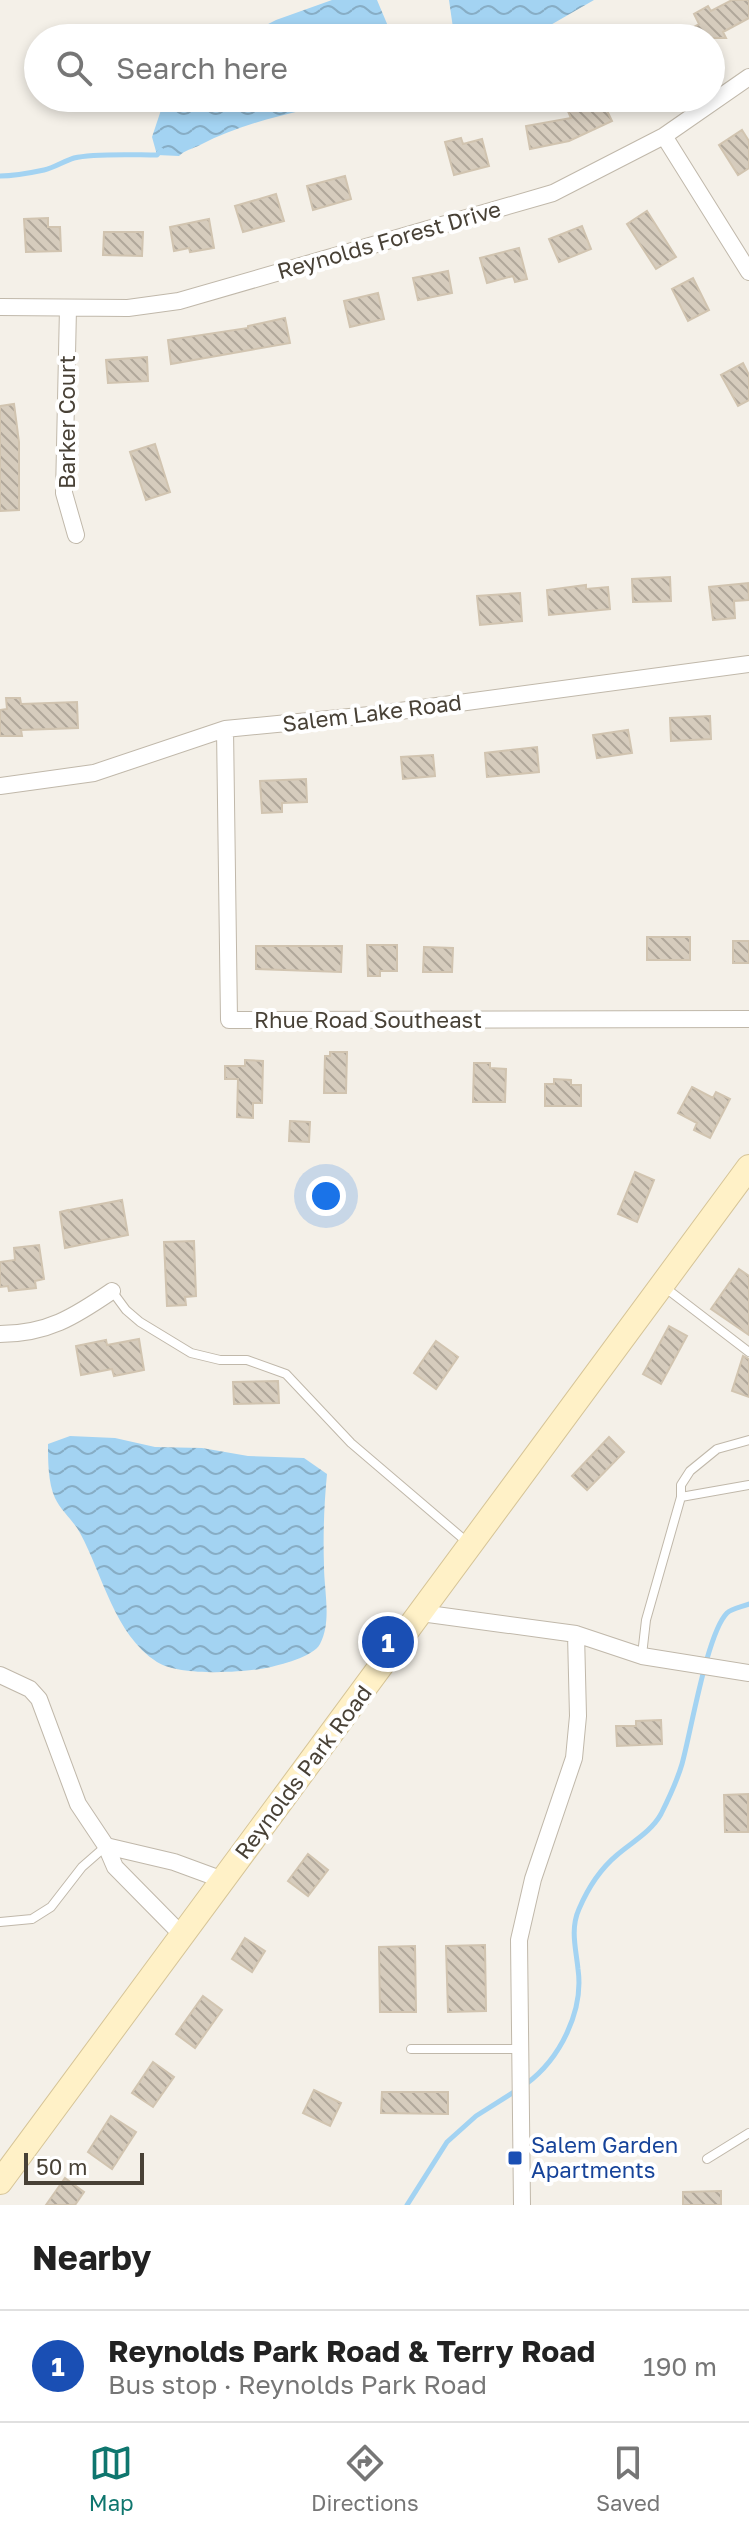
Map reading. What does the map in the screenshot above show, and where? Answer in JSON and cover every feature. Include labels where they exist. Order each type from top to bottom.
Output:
[{"type":"main road","name":"Reynolds Park Road","points":[[0,2182],[749,1167]]},
{"type":"street","name":"Reynolds Forest Drive","points":[[725,94],[749,77]]},
{"type":"street","name":"Reynolds Forest Drive","points":[[0,307],[128,308],[179,301],[553,193],[664,136],[699,112]]},
{"type":"street","points":[[664,136],[749,272]]},
{"type":"street","name":"Barker Court","points":[[68,308],[64,493],[76,535]]},
{"type":"street","name":"Salem Lake Road","points":[[0,786],[94,773],[225,729],[370,715],[749,664]]},
{"type":"street","name":"Rhue Road Southeast","points":[[225,729],[229,1020],[749,1019]]},
{"type":"street","points":[[0,1334],[23,1334],[71,1319],[112,1291]]},
{"type":"street","points":[[421,1613],[576,1634],[642,1656],[749,1673]]},
{"type":"street","points":[[522,2205],[518,1977],[521,1929],[533,1879],[574,1758],[578,1716],[576,1634]]},
{"type":"street","points":[[0,1675],[30,1689],[39,1699],[78,1804],[106,1846],[115,1867],[182,1935]]},
{"type":"street","points":[[106,1846],[174,1862],[223,1880]]},
{"type":"lane","points":[[662,1285],[749,1352]]},
{"type":"lane","points":[[112,1291],[140,1322],[191,1353],[220,1360],[247,1360],[286,1374],[351,1443],[471,1545]]},
{"type":"lane","points":[[642,1656],[646,1620],[681,1497],[681,1485],[690,1471],[717,1449],[749,1440]]},
{"type":"lane","points":[[681,1497],[749,1485]]},
{"type":"lane","points":[[0,1922],[32,1919],[51,1907],[82,1867],[106,1846]]},
{"type":"lane","points":[[411,2049],[520,2049]]},
{"type":"lane","points":[[707,2159],[749,2133]]},
{"type":"water","points":[[332,0],[377,0],[387,24],[268,24]]},
{"type":"water","points":[[449,0],[594,0],[552,24],[452,24]]},
{"type":"water","points":[[160,112],[295,112],[218,136],[179,156],[157,155],[152,137]]},
{"type":"water","points":[[70,1436],[115,1438],[155,1447],[202,1448],[248,1456],[304,1458],[327,1474],[324,1543],[327,1616],[324,1635],[316,1649],[304,1657],[279,1665],[226,1672],[179,1670],[157,1662],[142,1650],[120,1620],[80,1533],[55,1498],[49,1471],[48,1444]]},
{"type":"building","points":[[732,0],[749,0],[749,18],[725,31],[725,24],[699,24],[694,14],[708,6],[711,11]]},
{"type":"building","points":[[568,112],[608,112],[612,121],[569,141],[530,149],[526,126],[571,118]]},
{"type":"building","points":[[742,130],[749,141],[749,168],[738,175],[719,145]]},
{"type":"building","points":[[461,138],[463,144],[482,139],[489,166],[454,175],[445,142]]},
{"type":"building","points":[[345,176],[351,199],[313,210],[307,186]]},
{"type":"building","points":[[276,194],[284,221],[243,232],[235,206]]},
{"type":"building","points":[[647,211],[676,257],[656,269],[627,224]]},
{"type":"building","points":[[48,218],[48,227],[60,227],[61,251],[26,252],[24,219]]},
{"type":"building","points":[[209,219],[214,248],[174,251],[170,227]]},
{"type":"building","points":[[582,226],[591,249],[559,262],[549,239]]},
{"type":"building","points":[[104,232],[143,232],[142,256],[103,255]]},
{"type":"building","points":[[519,248],[527,279],[515,282],[513,276],[487,283],[480,258]]},
{"type":"building","points":[[448,271],[452,293],[418,300],[413,278]]},
{"type":"building","points":[[693,278],[709,310],[688,321],[672,289]]},
{"type":"building","points":[[378,293],[384,319],[350,327],[344,301]]},
{"type":"building","points":[[285,318],[290,343],[171,364],[168,340],[248,328]]},
{"type":"building","points":[[147,357],[148,381],[108,383],[106,360]]},
{"type":"building","points":[[743,363],[749,375],[749,400],[738,406],[721,375]]},
{"type":"building","points":[[14,404],[19,442],[19,510],[0,511],[0,406]]},
{"type":"building","points":[[155,444],[170,492],[146,500],[130,452]]},
{"type":"building","points":[[670,577],[671,601],[633,602],[632,579]]},
{"type":"building","points":[[748,583],[749,600],[734,601],[735,618],[713,620],[709,587]]},
{"type":"building","points":[[586,585],[586,589],[608,587],[610,609],[549,615],[547,590]]},
{"type":"building","points":[[520,593],[522,621],[480,625],[477,596]]},
{"type":"building","points":[[6,698],[20,698],[21,704],[77,702],[78,728],[21,730],[22,736],[0,736],[0,710],[7,709]]},
{"type":"building","points":[[710,716],[711,739],[671,741],[670,718]]},
{"type":"building","points":[[628,730],[632,753],[597,758],[593,735]]},
{"type":"building","points":[[537,747],[539,772],[487,777],[485,753]]},
{"type":"building","points":[[433,755],[435,776],[403,779],[401,757]]},
{"type":"building","points":[[306,779],[307,802],[282,803],[282,812],[262,813],[260,781]]},
{"type":"building","points":[[647,937],[690,937],[690,960],[647,960]]},
{"type":"building","points":[[733,941],[749,941],[749,963],[733,963]]},
{"type":"building","points":[[367,945],[397,945],[397,971],[380,971],[380,976],[368,976]]},
{"type":"building","points":[[256,946],[342,946],[341,972],[256,969]]},
{"type":"building","points":[[424,947],[453,948],[452,972],[423,972]]},
{"type":"building","points":[[330,1052],[347,1052],[346,1093],[324,1093],[325,1056],[330,1056]]},
{"type":"building","points":[[245,1060],[263,1061],[262,1103],[253,1103],[253,1118],[237,1117],[238,1079],[225,1079],[225,1066],[245,1066]]},
{"type":"building","points":[[474,1063],[490,1063],[490,1068],[506,1069],[505,1102],[473,1102]]},
{"type":"building","points":[[554,1079],[571,1080],[571,1085],[581,1085],[581,1106],[545,1106],[545,1084],[554,1084]]},
{"type":"building","points":[[692,1087],[713,1098],[716,1092],[730,1099],[710,1138],[694,1130],[697,1123],[678,1113]]},
{"type":"building","points":[[290,1121],[310,1122],[309,1142],[289,1141]]},
{"type":"building","points":[[635,1172],[654,1180],[637,1222],[618,1214]]},
{"type":"building","points":[[122,1200],[128,1235],[65,1248],[60,1212],[68,1210],[69,1213],[69,1210]]},
{"type":"building","points":[[194,1241],[196,1296],[185,1297],[186,1305],[167,1306],[164,1242]]},
{"type":"building","points":[[39,1245],[44,1279],[35,1281],[36,1288],[9,1291],[8,1286],[0,1287],[0,1262],[15,1260],[14,1248]]},
{"type":"building","points":[[739,1269],[749,1276],[749,1335],[711,1309]]},
{"type":"building","points":[[669,1326],[687,1336],[661,1384],[643,1374]]},
{"type":"building","points":[[139,1339],[144,1370],[114,1376],[112,1369],[81,1375],[76,1346],[106,1340],[107,1345]]},
{"type":"building","points":[[436,1341],[458,1357],[436,1389],[414,1373]]},
{"type":"building","points":[[743,1356],[749,1359],[749,1397],[732,1391]]},
{"type":"building","points":[[278,1381],[279,1403],[234,1404],[233,1382]]},
{"type":"building","points":[[609,1437],[624,1452],[587,1490],[572,1476]]},
{"type":"building","points":[[661,1720],[662,1744],[617,1746],[616,1726],[636,1726],[636,1721]]},
{"type":"building","points":[[748,1794],[748,1832],[725,1832],[724,1795]]},
{"type":"building","points":[[308,1854],[328,1870],[308,1896],[288,1881]]},
{"type":"building","points":[[245,1938],[265,1951],[252,1972],[232,1959]]},
{"type":"building","points":[[485,1945],[486,2011],[448,2012],[446,1946]]},
{"type":"building","points":[[415,1946],[416,2012],[380,2012],[379,1947]]},
{"type":"building","points":[[203,1996],[222,2010],[195,2048],[176,2034]]},
{"type":"building","points":[[153,2062],[174,2077],[153,2107],[132,2093]]},
{"type":"building","points":[[314,2090],[341,2103],[330,2126],[303,2113]]},
{"type":"building","points":[[382,2092],[448,2092],[448,2114],[381,2113]]},
{"type":"building","points":[[111,2116],[136,2132],[112,2169],[88,2152]]},
{"type":"building","points":[[65,2178],[84,2192],[75,2205],[46,2205]]},
{"type":"building","points":[[721,2191],[721,2205],[683,2205],[683,2192]]},
{"type":"waterway","points":[[0,176],[44,170],[82,156],[157,155],[161,150]]},
{"type":"waterway","points":[[526,2084],[559,2048],[573,2017],[579,1985],[575,1924],[582,1901],[605,1867],[647,1831],[661,1814],[682,1764],[706,1661],[720,1624],[729,1611],[749,1604]]},
{"type":"waterway","points":[[407,2205],[447,2142],[476,2116],[517,2090]]},
{"type":"place","name":"Reynolds Park Road & Terry Road","points":[[388,1642]]},
{"type":"place","name":"Salem Garden Apartments","points":[[515,2158]]}]
